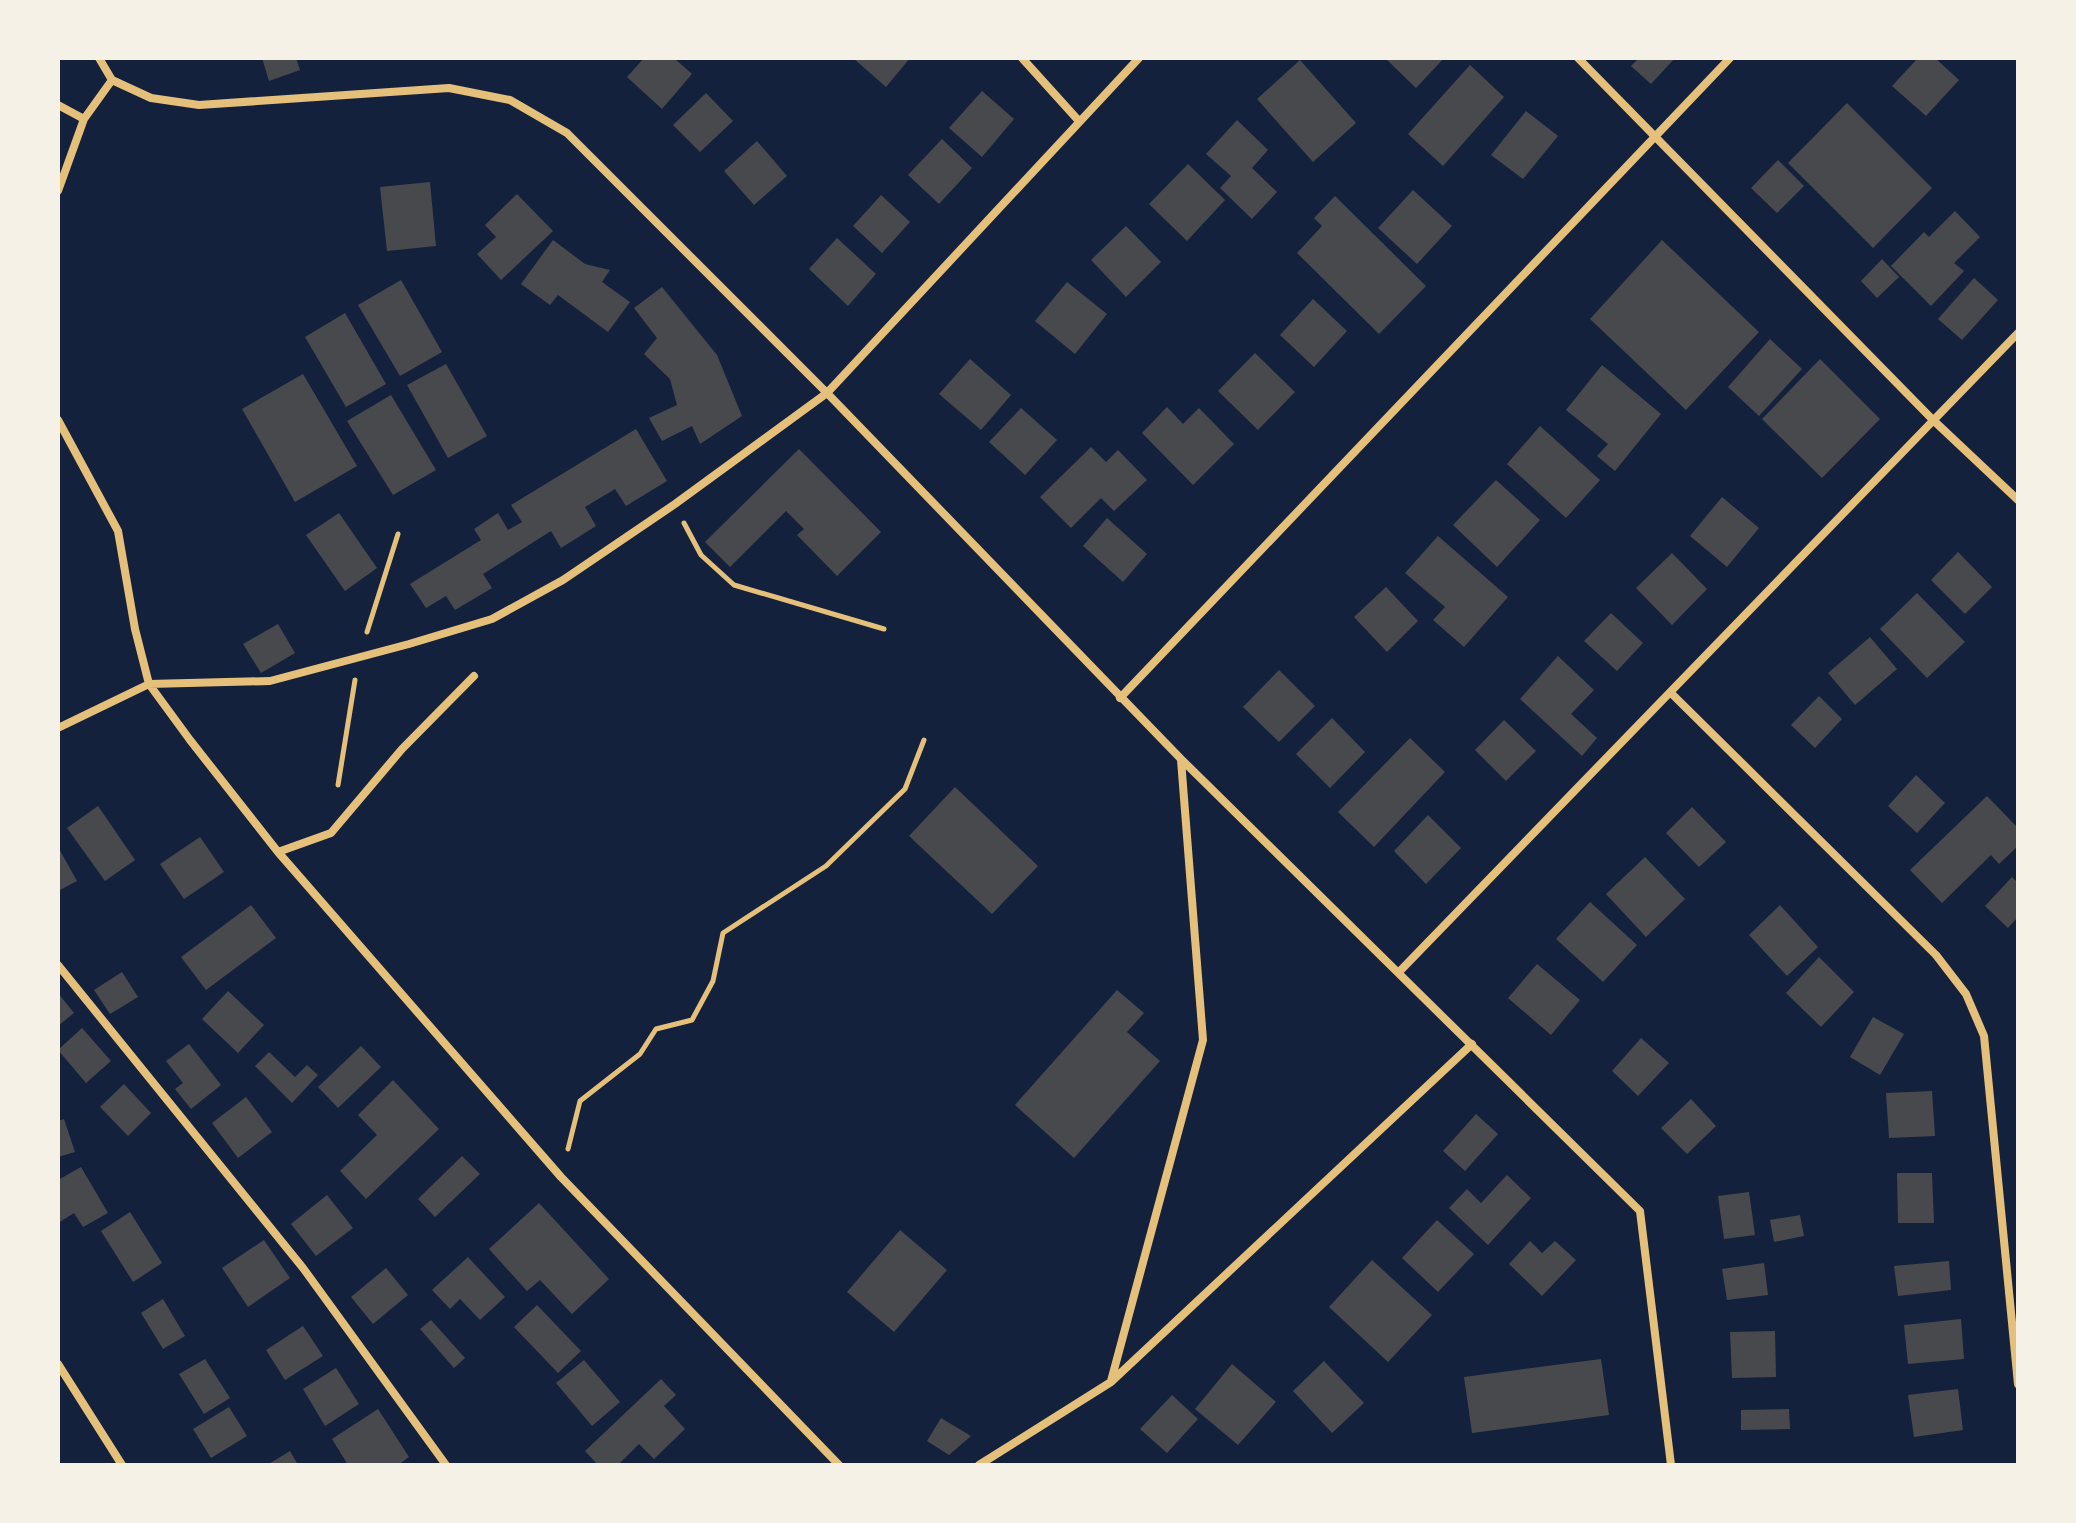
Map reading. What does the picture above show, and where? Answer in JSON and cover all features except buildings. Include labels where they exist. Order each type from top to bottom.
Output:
[{"type":"street","points":[[99,58],[112,80],[151,98],[199,105],[449,88],[510,100],[567,133],[827,393],[1120,698],[1640,1211],[1671,1465]]},
{"type":"street","points":[[1022,58],[1078,120]]},
{"type":"street","points":[[58,728],[149,684],[270,681],[492,619],[563,580],[675,504],[827,393],[1139,58]]},
{"type":"street","points":[[1578,58],[1932,419],[2018,500]]},
{"type":"street","points":[[1120,698],[1730,58]]},
{"type":"street","points":[[58,191],[84,119],[112,80]]},
{"type":"street","points":[[58,105],[84,119]]},
{"type":"street","points":[[1400,971],[2018,333]]},
{"type":"street","points":[[58,420],[118,531],[135,629],[149,684],[278,852],[561,1177],[839,1465]]},
{"type":"street","points":[[278,852],[331,833],[402,749],[474,676]]},
{"type":"street","points":[[1671,693],[1936,955],[1966,994],[1984,1036],[2018,1384]]},
{"type":"street","points":[[1111,1382],[1203,1040],[1181,759]]},
{"type":"street","points":[[58,965],[303,1268],[446,1465]]},
{"type":"street","points":[[979,1465],[1111,1382],[1472,1044]]},
{"type":"street","points":[[58,1364],[122,1465]]},
{"type":"path","points":[[675,504],[701,555],[734,585],[884,629]]},
{"type":"path","points":[[561,1177],[580,1101],[640,1054],[656,1029],[692,1020],[713,981],[723,933],[826,866],[905,789],[924,740]]}]
